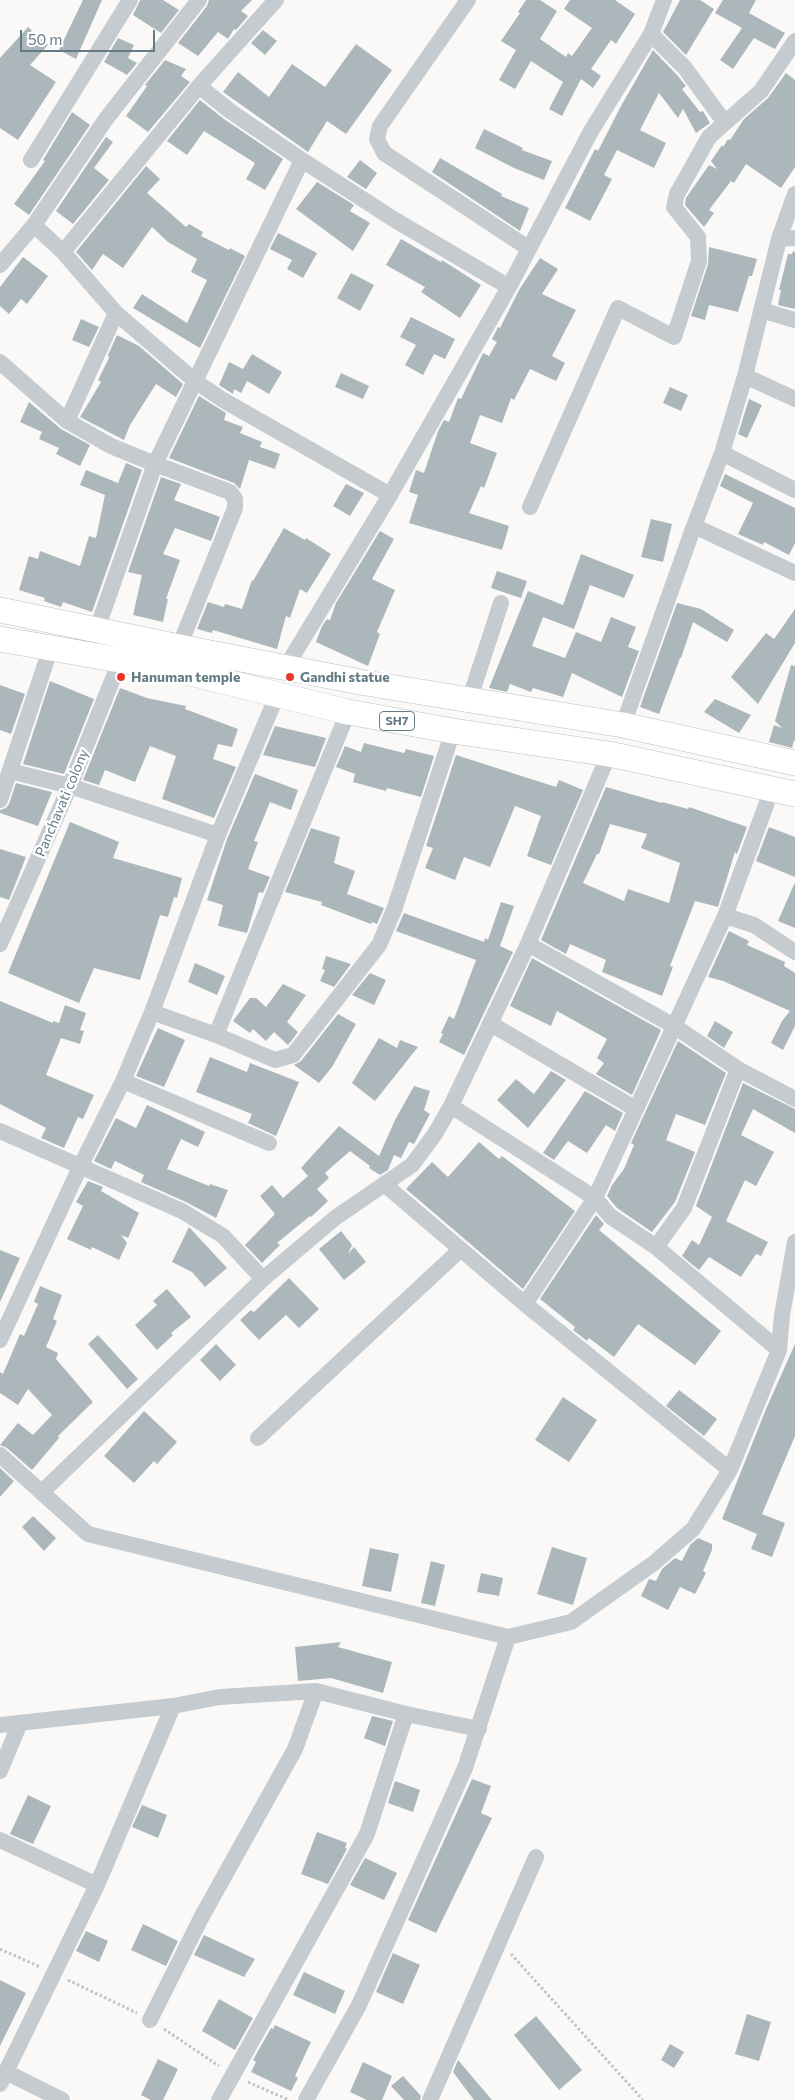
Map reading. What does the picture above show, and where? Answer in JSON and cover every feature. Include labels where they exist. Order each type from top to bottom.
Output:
[{"type":"main road","name":"SH7","points":[[0,610],[178,647],[469,701],[623,725],[795,763]]},
{"type":"main road","name":"SH7","points":[[0,640],[51,647],[182,671],[348,712],[453,731],[609,754],[783,791]]},
{"type":"street","points":[[31,160],[130,0]]},
{"type":"street","points":[[0,266],[34,225],[106,119],[199,0]]},
{"type":"street","points":[[63,252],[199,86],[276,0]]},
{"type":"street","points":[[468,0],[380,126],[377,139],[384,154],[528,248]]},
{"type":"street","points":[[286,667],[390,495],[508,287],[590,131],[651,34],[664,0]]},
{"type":"street","points":[[651,34],[685,68],[725,122]]},
{"type":"street","points":[[530,507],[618,308],[674,337],[699,261],[698,236],[674,208],[676,194],[709,137],[761,91],[795,41]]},
{"type":"street","points":[[199,86],[230,111],[302,160],[395,220],[508,287]]},
{"type":"street","points":[[97,629],[155,464],[302,160]]},
{"type":"street","points":[[623,725],[722,453],[745,376],[761,310],[787,238],[795,194]]},
{"type":"street","points":[[34,225],[63,252],[116,313],[195,381],[223,400],[390,495]]},
{"type":"street","points":[[761,310],[795,320]]},
{"type":"street","points":[[67,421],[116,313]]},
{"type":"street","points":[[0,362],[67,421],[111,446],[230,492],[235,499],[235,508],[178,647]]},
{"type":"street","points":[[745,376],[795,399]]},
{"type":"street","points":[[722,453],[795,490]]},
{"type":"street","points":[[694,526],[795,573]]},
{"type":"street","points":[[469,701],[501,603]]},
{"type":"street","points":[[0,800],[51,647]]},
{"type":"street","name":"Panchavati colony","points":[[1,938],[70,786],[120,661]]},
{"type":"street","points":[[0,1340],[122,1081],[152,1012],[218,835],[278,694]]},
{"type":"street","points":[[216,1035],[348,712]]},
{"type":"street","points":[[152,1012],[216,1035],[275,1060],[293,1055],[380,945],[394,910],[453,731]]},
{"type":"street","points":[[42,1492],[263,1279],[335,1218],[412,1165],[435,1134],[491,1024],[528,944],[609,754]]},
{"type":"street","points":[[10,771],[70,786],[218,835]]},
{"type":"street","points":[[525,1304],[595,1198],[783,791]]},
{"type":"street","points":[[725,916],[754,925],[795,952]]},
{"type":"street","points":[[528,944],[674,1026],[738,1070],[795,1099]]},
{"type":"street","points":[[491,1024],[636,1109]]},
{"type":"street","points":[[656,1247],[684,1208],[738,1070]]},
{"type":"street","points":[[122,1081],[269,1143]]},
{"type":"street","points":[[450,1106],[595,1198],[610,1216],[656,1247],[779,1350]]},
{"type":"street","points":[[0,1131],[182,1211],[223,1236],[263,1279]]},
{"type":"street","points":[[384,1184],[525,1304],[730,1470]]},
{"type":"street","points":[[0,1455],[88,1534],[508,1637],[571,1622],[654,1563],[692,1529],[730,1470],[779,1350],[782,1315],[795,1242]]},
{"type":"street","points":[[258,1438],[460,1250]]},
{"type":"street","points":[[306,2100],[359,2005],[465,1768],[508,1637]]},
{"type":"street","points":[[0,1725],[173,1706],[220,1697],[316,1691],[406,1714],[479,1729]]},
{"type":"street","points":[[150,2020],[201,1918],[295,1749],[316,1691]]},
{"type":"street","points":[[62,2100],[2,2078],[97,1885],[173,1706]]},
{"type":"street","points":[[219,2100],[368,1834],[406,1714]]},
{"type":"street","points":[[0,1771],[20,1723]]},
{"type":"street","points":[[0,1840],[97,1885]]},
{"type":"street","points":[[430,2100],[536,1857]]},
{"type":"path","points":[[500,1942],[643,2100]]},
{"type":"building","points":[[83,0],[102,0],[76,59],[59,50]]},
{"type":"building","points":[[140,0],[163,0],[179,10],[161,33],[133,15]]},
{"type":"building","points":[[209,0],[252,0],[241,11],[248,16],[236,30],[234,29],[228,39],[218,32],[198,56],[178,43],[207,6]]},
{"type":"building","points":[[526,0],[540,0],[557,11],[540,39],[566,57],[568,53],[572,56],[592,28],[564,9],[570,0],[615,0],[635,14],[616,44],[611,40],[591,69],[601,76],[593,88],[581,79],[562,116],[549,109],[563,82],[531,61],[515,89],[499,80],[516,50],[501,41],[520,13],[518,12]]},
{"type":"building","points":[[680,0],[700,0],[714,9],[686,55],[663,32]]},
{"type":"building","points":[[723,0],[756,0],[749,13],[785,33],[775,49],[754,38],[733,69],[720,60],[742,28],[715,13]]},
{"type":"building","points":[[28,27],[48,45],[30,65],[56,82],[18,140],[0,128],[0,58]]},
{"type":"building","points":[[263,30],[277,41],[265,55],[251,43]]},
{"type":"building","points":[[118,38],[134,45],[128,58],[137,63],[127,75],[104,62]]},
{"type":"building","points":[[356,44],[392,70],[346,134],[327,121],[308,152],[223,92],[238,72],[269,97],[292,64],[325,87]]},
{"type":"building","points":[[653,50],[686,86],[682,89],[700,112],[703,111],[710,123],[696,133],[683,109],[678,118],[659,93],[640,130],[666,143],[654,168],[617,150],[604,175],[612,179],[590,221],[565,208],[595,149],[598,151]]},
{"type":"building","points":[[165,60],[186,69],[181,76],[190,82],[148,132],[126,116],[147,86],[145,85]]},
{"type":"building","points":[[786,73],[795,80],[795,167],[781,188],[746,164],[734,183],[731,181],[709,210],[714,213],[704,227],[685,205],[686,198],[709,165],[717,169],[711,161],[722,145],[723,147],[728,139],[730,140],[744,119],[768,98]]},
{"type":"building","points":[[200,100],[224,119],[283,159],[265,190],[246,179],[255,163],[204,131],[187,155],[167,141]]},
{"type":"building","points":[[72,112],[90,125],[29,215],[14,204],[45,161],[43,160]]},
{"type":"building","points":[[484,129],[523,148],[522,150],[552,161],[544,180],[514,168],[475,148]]},
{"type":"building","points":[[106,137],[113,142],[94,168],[109,180],[73,224],[56,211]]},
{"type":"building","points":[[440,158],[502,194],[501,196],[529,208],[520,231],[432,172]]},
{"type":"building","points":[[360,160],[377,173],[366,189],[347,177]]},
{"type":"building","points":[[146,166],[160,179],[147,193],[186,227],[189,224],[203,232],[201,236],[245,256],[200,348],[133,308],[142,294],[187,323],[207,280],[191,272],[197,259],[168,242],[152,227],[123,268],[103,254],[92,270],[76,252]]},
{"type":"building","points":[[317,182],[354,205],[350,211],[370,223],[353,251],[296,209]]},
{"type":"building","points":[[278,233],[317,253],[303,278],[287,269],[292,260],[270,249]]},
{"type":"building","points":[[401,239],[441,262],[442,260],[481,285],[460,318],[421,292],[425,287],[386,265]]},
{"type":"building","points":[[709,247],[757,259],[752,276],[749,276],[738,312],[709,305],[705,320],[691,316],[708,264]]},
{"type":"building","points":[[793,251],[795,252],[795,309],[778,305],[781,290],[779,290],[788,254],[792,254]]},
{"type":"building","points":[[23,257],[48,276],[27,304],[21,299],[9,314],[0,306],[0,287]]},
{"type":"building","points":[[540,258],[558,269],[542,294],[576,310],[552,356],[565,363],[556,381],[530,369],[514,400],[511,398],[502,423],[480,415],[470,443],[497,453],[484,488],[481,486],[469,513],[509,526],[502,550],[409,523],[418,495],[409,492],[416,470],[424,473],[438,431],[444,420],[449,422],[458,398],[461,399],[483,353],[489,356],[497,342],[492,339],[498,327],[500,328],[519,290]]},
{"type":"building","points":[[351,273],[374,285],[360,311],[337,298]]},
{"type":"building","points":[[411,317],[455,339],[445,359],[434,354],[423,375],[405,365],[416,345],[400,337]]},
{"type":"building","points":[[81,319],[99,327],[89,347],[72,340]]},
{"type":"building","points":[[117,335],[139,346],[183,384],[176,397],[156,384],[130,425],[124,440],[80,417],[101,382],[98,380],[109,358],[108,355]]},
{"type":"building","points":[[252,354],[282,372],[269,394],[247,381],[241,393],[234,389],[233,394],[219,385],[229,362],[243,369]]},
{"type":"building","points":[[341,373],[369,386],[363,399],[335,387]]},
{"type":"building","points":[[670,387],[688,395],[681,411],[663,403]]},
{"type":"building","points":[[199,396],[226,413],[224,420],[243,427],[240,433],[262,442],[260,447],[280,454],[275,469],[249,460],[240,489],[234,483],[169,458]]},
{"type":"building","points":[[749,399],[762,405],[747,438],[738,434]]},
{"type":"building","points":[[29,402],[61,429],[90,445],[80,466],[56,454],[59,448],[39,439],[42,432],[20,422]]},
{"type":"building","points":[[126,463],[142,470],[92,612],[63,602],[61,607],[44,601],[45,598],[19,590],[29,556],[38,559],[40,551],[80,566],[89,536],[96,538],[105,495],[80,485],[86,470],[118,483]]},
{"type":"building","points":[[725,474],[795,508],[795,543],[789,555],[764,542],[763,545],[738,534],[753,503],[720,486]]},
{"type":"building","points":[[161,477],[181,484],[174,500],[220,517],[211,541],[175,528],[163,554],[180,560],[166,599],[168,599],[163,622],[133,615],[142,575],[128,572]]},
{"type":"building","points":[[346,484],[364,493],[350,516],[333,506]]},
{"type":"building","points":[[651,519],[672,524],[663,562],[641,557]]},
{"type":"building","points":[[284,528],[305,540],[306,538],[331,554],[307,593],[300,589],[290,618],[286,616],[277,649],[213,630],[212,633],[197,629],[208,602],[224,607],[225,604],[242,609],[252,580]]},
{"type":"building","points":[[380,531],[394,539],[372,579],[395,590],[377,632],[380,634],[368,666],[316,642],[322,626],[327,619],[330,620],[336,603]]},
{"type":"building","points":[[581,554],[634,575],[624,598],[590,585],[574,629],[543,617],[532,646],[565,658],[576,632],[601,642],[611,617],[636,627],[628,647],[639,651],[622,697],[572,673],[563,697],[533,688],[531,692],[510,684],[507,692],[489,688],[528,591],[563,605]]},
{"type":"building","points":[[497,571],[527,581],[521,598],[491,588]]},
{"type":"building","points":[[677,603],[701,609],[734,630],[727,642],[693,622],[659,714],[640,707]]},
{"type":"building","points":[[795,609],[795,643],[758,704],[731,677],[766,633],[774,639]]},
{"type":"building","points":[[791,665],[795,666],[795,742],[794,740],[792,748],[769,742],[774,725],[782,728],[775,721]]},
{"type":"building","points":[[50,681],[94,699],[64,774],[23,764]]},
{"type":"building","points":[[0,685],[25,694],[11,734],[0,730]]},
{"type":"building","points":[[120,688],[147,698],[186,706],[185,709],[238,729],[232,747],[218,744],[213,759],[236,767],[214,818],[162,799],[176,756],[150,746],[135,782],[105,770],[99,785],[83,780]]},
{"type":"building","points":[[715,699],[751,715],[739,733],[704,712]]},
{"type":"building","points":[[275,726],[326,738],[315,767],[263,755]]},
{"type":"building","points":[[364,743],[404,753],[406,749],[434,756],[421,797],[387,788],[386,791],[353,782],[355,774],[336,767],[345,746],[361,752]]},
{"type":"building","points":[[456,755],[556,787],[559,780],[583,790],[551,865],[527,856],[541,816],[515,806],[490,867],[464,857],[455,880],[425,868],[433,848],[426,846]]},
{"type":"building","points":[[255,774],[298,790],[291,810],[270,802],[254,841],[258,842],[248,869],[270,877],[263,893],[259,892],[247,933],[218,926],[223,905],[207,900],[227,839]]},
{"type":"building","points":[[16,783],[52,792],[38,826],[0,813],[0,810],[6,808],[9,804]]},
{"type":"building","points":[[606,787],[662,803],[688,809],[689,807],[747,827],[737,854],[735,852],[718,907],[695,901],[670,966],[673,967],[662,996],[602,972],[606,960],[570,944],[566,954],[541,940]],"holes":[[[610,824],[647,834],[641,848],[680,863],[669,903],[628,889],[624,901],[583,883],[597,854],[599,854]]]},
{"type":"building","points":[[70,822],[119,842],[113,858],[182,878],[177,898],[174,897],[168,917],[160,915],[140,980],[94,968],[79,1003],[8,973]]},
{"type":"building","points":[[769,827],[795,837],[795,877],[756,861]]},
{"type":"building","points":[[311,828],[340,837],[334,863],[355,871],[347,894],[384,908],[377,924],[372,922],[371,924],[321,905],[322,902],[285,892]]},
{"type":"building","points":[[0,849],[26,857],[9,900],[0,897]]},
{"type":"building","points":[[795,882],[795,928],[778,921]]},
{"type":"building","points":[[501,902],[514,906],[500,946],[513,952],[464,1055],[439,1042],[449,1016],[454,1019],[476,960],[396,931],[404,913],[484,942],[485,938],[488,940]]},
{"type":"building","points":[[729,931],[749,941],[747,945],[785,962],[784,966],[795,973],[795,1026],[783,1050],[771,1043],[782,1021],[790,1011],[723,981],[708,977]]},
{"type":"building","points":[[326,956],[351,964],[334,987],[320,981],[325,970],[322,969]]},
{"type":"building","points":[[532,958],[661,1030],[632,1095],[596,1074],[604,1063],[597,1058],[607,1039],[557,1011],[551,1026],[510,1006]]},
{"type":"building","points":[[195,963],[225,976],[217,995],[188,982]]},
{"type":"building","points":[[370,973],[386,980],[374,1005],[352,995]]},
{"type":"building","points":[[283,984],[306,995],[287,1022],[298,1032],[288,1045],[274,1032],[266,1041],[253,1029],[250,1033],[233,1021],[250,998],[256,998],[266,1007]]},
{"type":"building","points":[[0,1001],[53,1023],[53,1021],[59,1023],[65,1005],[86,1013],[80,1030],[84,1031],[80,1044],[61,1038],[46,1075],[94,1095],[83,1119],[78,1117],[64,1148],[41,1138],[46,1128],[0,1104]]},
{"type":"building","points":[[338,1014],[356,1024],[332,1067],[319,1083],[294,1065],[301,1061]]},
{"type":"building","points":[[715,1021],[733,1032],[724,1048],[707,1036]]},
{"type":"building","points":[[158,1028],[185,1040],[164,1087],[136,1076]]},
{"type":"building","points":[[379,1038],[397,1048],[400,1040],[418,1047],[375,1101],[352,1083]]},
{"type":"building","points":[[678,1041],[726,1073],[705,1125],[676,1114],[666,1140],[695,1152],[675,1202],[652,1232],[617,1208],[607,1196],[612,1185],[624,1169],[634,1145],[631,1143]]},
{"type":"building","points":[[210,1057],[247,1072],[250,1063],[299,1082],[276,1136],[248,1123],[252,1114],[196,1092]]},
{"type":"building","points":[[551,1071],[566,1080],[528,1128],[497,1100],[516,1079],[534,1094]]},
{"type":"building","points":[[743,1083],[795,1109],[795,1133],[753,1109],[741,1135],[774,1152],[756,1186],[745,1180],[726,1221],[768,1242],[761,1256],[756,1254],[741,1277],[709,1257],[699,1270],[682,1256],[692,1240],[699,1245],[712,1217],[696,1206]]},
{"type":"building","points":[[414,1086],[430,1091],[424,1110],[430,1114],[414,1144],[409,1142],[401,1158],[394,1155],[388,1170],[380,1175],[350,1151],[325,1173],[329,1178],[317,1189],[328,1201],[311,1217],[277,1243],[280,1245],[262,1263],[245,1245],[275,1214],[260,1196],[272,1185],[283,1198],[308,1176],[301,1168],[339,1126],[379,1156],[395,1120]]},
{"type":"building","points":[[585,1091],[623,1113],[615,1131],[606,1125],[587,1153],[568,1141],[554,1160],[543,1153]]},
{"type":"building","points":[[147,1105],[205,1132],[198,1147],[181,1139],[167,1169],[209,1186],[210,1184],[228,1190],[216,1218],[141,1182],[144,1175],[115,1161],[111,1169],[94,1161],[116,1118],[136,1128]]},
{"type":"building","points":[[479,1142],[499,1159],[502,1156],[575,1211],[523,1289],[406,1189],[432,1162],[448,1177]]},
{"type":"building","points":[[88,1181],[103,1187],[101,1191],[139,1213],[128,1238],[121,1235],[127,1243],[119,1260],[92,1247],[91,1250],[67,1239],[83,1206],[76,1202]]},
{"type":"building","points":[[596,1215],[604,1224],[599,1230],[721,1331],[695,1365],[638,1324],[614,1357],[589,1338],[587,1341],[573,1330],[575,1327],[540,1299]]},
{"type":"building","points":[[189,1227],[227,1268],[205,1287],[192,1272],[172,1262]]},
{"type":"building","points":[[341,1231],[352,1245],[348,1254],[354,1247],[366,1262],[344,1280],[319,1249]]},
{"type":"building","points":[[0,1250],[20,1258],[0,1302]]},
{"type":"building","points":[[289,1278],[319,1309],[299,1328],[286,1315],[259,1340],[240,1320],[251,1310],[254,1312]]},
{"type":"building","points":[[40,1286],[62,1295],[53,1319],[57,1321],[46,1347],[58,1353],[56,1359],[93,1402],[58,1436],[59,1438],[32,1470],[7,1448],[0,1445],[18,1423],[33,1435],[52,1415],[28,1389],[18,1405],[0,1393],[0,1372],[3,1374],[20,1334],[24,1336],[38,1304],[34,1302]]},
{"type":"building","points":[[167,1289],[191,1317],[171,1333],[173,1335],[157,1350],[135,1325],[157,1305],[153,1301]]},
{"type":"building","points":[[98,1335],[138,1379],[127,1389],[88,1344]]},
{"type":"building","points":[[216,1344],[236,1365],[220,1381],[200,1360]]},
{"type":"building","points":[[795,1344],[795,1436],[762,1514],[785,1523],[772,1557],[751,1549],[757,1534],[722,1519],[766,1409]]},
{"type":"building","points":[[679,1390],[717,1419],[704,1436],[666,1406]]},
{"type":"building","points":[[563,1397],[597,1420],[569,1462],[535,1440]]},
{"type":"building","points":[[144,1411],[177,1442],[157,1464],[154,1461],[134,1483],[104,1456]]},
{"type":"building","points":[[0,1468],[14,1481],[0,1497]]},
{"type":"building","points":[[33,1516],[56,1538],[44,1551],[22,1527]]},
{"type":"building","points":[[698,1538],[712,1544],[712,1550],[703,1571],[706,1573],[695,1594],[680,1587],[668,1610],[641,1596],[649,1579],[656,1581],[662,1569],[675,1558],[682,1561],[690,1545]]},
{"type":"building","points":[[552,1547],[587,1558],[573,1605],[537,1594]]},
{"type":"building","points":[[370,1548],[399,1554],[391,1592],[362,1586]]},
{"type":"building","points":[[431,1561],[445,1565],[435,1606],[421,1603]]},
{"type":"building","points":[[481,1573],[503,1578],[499,1596],[477,1592]]},
{"type":"building","points":[[341,1642],[338,1647],[392,1662],[383,1693],[331,1678],[298,1681],[295,1647]]},
{"type":"building","points":[[372,1716],[393,1721],[385,1746],[364,1738]]},
{"type":"building","points":[[472,1779],[491,1786],[481,1813],[492,1818],[436,1933],[408,1920]]},
{"type":"building","points":[[395,1781],[420,1790],[413,1812],[388,1803]]},
{"type":"building","points":[[28,1795],[51,1806],[33,1844],[10,1834]]},
{"type":"building","points":[[142,1805],[167,1815],[158,1838],[132,1827]]},
{"type":"building","points":[[317,1832],[347,1843],[345,1848],[347,1849],[328,1884],[301,1874]]},
{"type":"building","points":[[365,1858],[397,1873],[384,1900],[350,1885]]},
{"type":"building","points":[[143,1924],[178,1941],[166,1966],[131,1950]]},
{"type":"building","points":[[86,1931],[108,1941],[99,1962],[76,1951]]},
{"type":"building","points":[[204,1935],[255,1959],[244,1977],[194,1955]]},
{"type":"building","points":[[393,1953],[420,1965],[403,2004],[376,1992]]},
{"type":"building","points":[[304,1972],[345,1991],[335,2014],[293,1995]]},
{"type":"building","points":[[0,1980],[26,1993],[0,2046]]},
{"type":"building","points":[[219,1999],[253,2018],[235,2050],[202,2031]]},
{"type":"building","points":[[747,2014],[771,2022],[759,2061],[735,2054]]},
{"type":"building","points":[[536,2016],[582,2070],[559,2090],[514,2035]]},
{"type":"building","points":[[275,2025],[311,2042],[295,2076],[298,2078],[291,2091],[251,2072],[256,2062],[253,2060],[271,2028],[273,2029]]},
{"type":"building","points":[[670,2044],[684,2052],[674,2068],[661,2060]]},
{"type":"building","points":[[158,2059],[178,2069],[163,2100],[151,2100],[141,2095]]},
{"type":"building","points":[[458,2060],[492,2100],[474,2100],[453,2072]]},
{"type":"building","points":[[363,2062],[392,2076],[382,2100],[367,2100],[350,2092]]},
{"type":"building","points":[[403,2076],[421,2096],[420,2100],[404,2100],[391,2086]]},
{"type":"place","name":"Hanuman temple","points":[[121,677]]},
{"type":"place","name":"Gandhi statue","points":[[290,677]]}]
